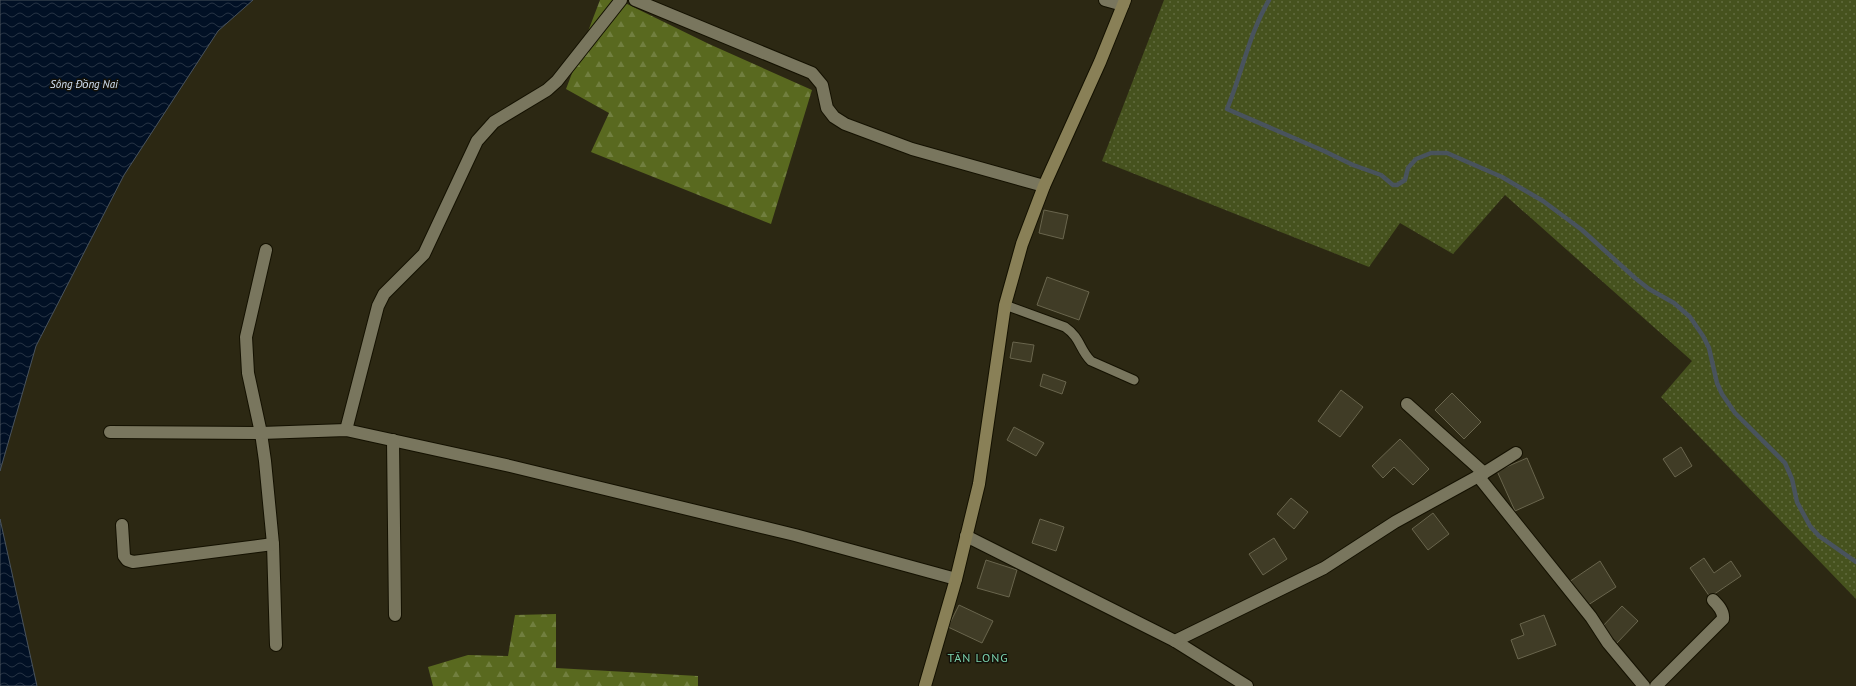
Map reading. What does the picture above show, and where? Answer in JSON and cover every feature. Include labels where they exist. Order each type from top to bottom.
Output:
[{"type":"street","points":[[346,430],[378,306],[384,294],[424,254],[477,141],[494,122],[547,90],[557,81],[620,0]]},
{"type":"street","points":[[635,0],[812,73],[822,85],[827,108],[834,117],[845,124],[912,149],[1044,186]]},
{"type":"street","points":[[925,686],[956,579],[979,484],[1005,305],[1022,244],[1044,186],[1100,62],[1124,2],[1105,0]]},
{"type":"street","points":[[266,250],[246,337],[248,373],[261,433],[273,544],[276,645]]},
{"type":"street","points":[[1407,404],[1481,474],[1591,617],[1608,643],[1644,686]]},
{"type":"street","points":[[110,432],[261,433],[346,430],[796,535],[956,579]]},
{"type":"street","points":[[393,440],[395,615]]},
{"type":"street","points":[[1175,640],[1324,568],[1395,522],[1516,453]]},
{"type":"street","points":[[122,525],[124,556],[127,560],[133,562],[273,544]]},
{"type":"street","points":[[966,536],[1175,640],[1247,686]]},
{"type":"street","points":[[1656,686],[1723,619],[1724,615],[1719,606],[1713,600]]},
{"type":"lane","points":[[1005,305],[1065,327],[1072,332],[1079,341],[1085,355],[1090,360],[1134,380]]},
{"type":"green space","points":[[600,0],[619,0],[709,44],[812,90],[771,224],[591,152],[609,113],[566,89]]},
{"type":"green space","points":[[1164,0],[1856,0],[1856,599],[1661,397],[1692,361],[1505,195],[1453,254],[1400,223],[1369,267],[1102,161]]},
{"type":"green space","points":[[556,614],[556,668],[698,676],[698,686],[433,686],[428,667],[468,655],[508,656],[515,615]]},
{"type":"water","name":"Sông Đồng Nai","points":[[0,0],[253,0],[218,31],[124,175],[36,346],[0,471]]},
{"type":"water","points":[[0,519],[37,686],[0,686]]},
{"type":"building","points":[[1044,210],[1068,215],[1063,239],[1039,233]]},
{"type":"building","points":[[1047,277],[1089,292],[1079,320],[1037,305]]},
{"type":"building","points":[[1013,342],[1034,345],[1031,362],[1010,358]]},
{"type":"building","points":[[1043,374],[1066,382],[1062,394],[1040,386]]},
{"type":"building","points":[[1341,390],[1363,407],[1340,437],[1318,421]]},
{"type":"building","points":[[1452,393],[1481,422],[1464,439],[1435,410]]},
{"type":"building","points":[[1014,427],[1044,443],[1036,456],[1007,440]]},
{"type":"building","points":[[1400,439],[1429,469],[1413,485],[1394,467],[1383,478],[1372,466]]},
{"type":"building","points":[[1681,447],[1692,466],[1675,477],[1663,459]]},
{"type":"building","points":[[1527,458],[1544,498],[1515,511],[1497,471]]},
{"type":"building","points":[[1291,498],[1308,512],[1294,529],[1277,514]]},
{"type":"building","points":[[1433,513],[1449,534],[1428,550],[1412,529]]},
{"type":"building","points":[[1040,519],[1064,527],[1056,551],[1032,543]]},
{"type":"building","points":[[1274,538],[1287,559],[1263,575],[1249,554]]},
{"type":"building","points":[[1704,558],[1714,573],[1731,561],[1741,576],[1710,597],[1690,568]]},
{"type":"building","points":[[986,560],[1017,570],[1009,597],[977,588]]},
{"type":"building","points":[[1600,561],[1616,587],[1585,607],[1569,582]]},
{"type":"building","points":[[959,605],[993,621],[982,643],[948,627]]},
{"type":"building","points":[[1622,606],[1638,621],[1616,644],[1600,629]]},
{"type":"building","points":[[1544,615],[1556,645],[1518,659],[1511,640],[1524,635],[1520,624]]},
{"type":"waterway","points":[[1269,0],[1256,26],[1227,109],[1353,165],[1381,175],[1393,185],[1397,185],[1405,180],[1408,168],[1416,159],[1431,153],[1447,153],[1502,177],[1543,201],[1582,230],[1635,278],[1649,289],[1674,303],[1690,317],[1709,348],[1717,383],[1722,394],[1735,413],[1785,463],[1792,479],[1797,502],[1810,526],[1819,536],[1856,562]]},
{"type":"district","name":"TÂN LONG","points":[[978,658]]}]
